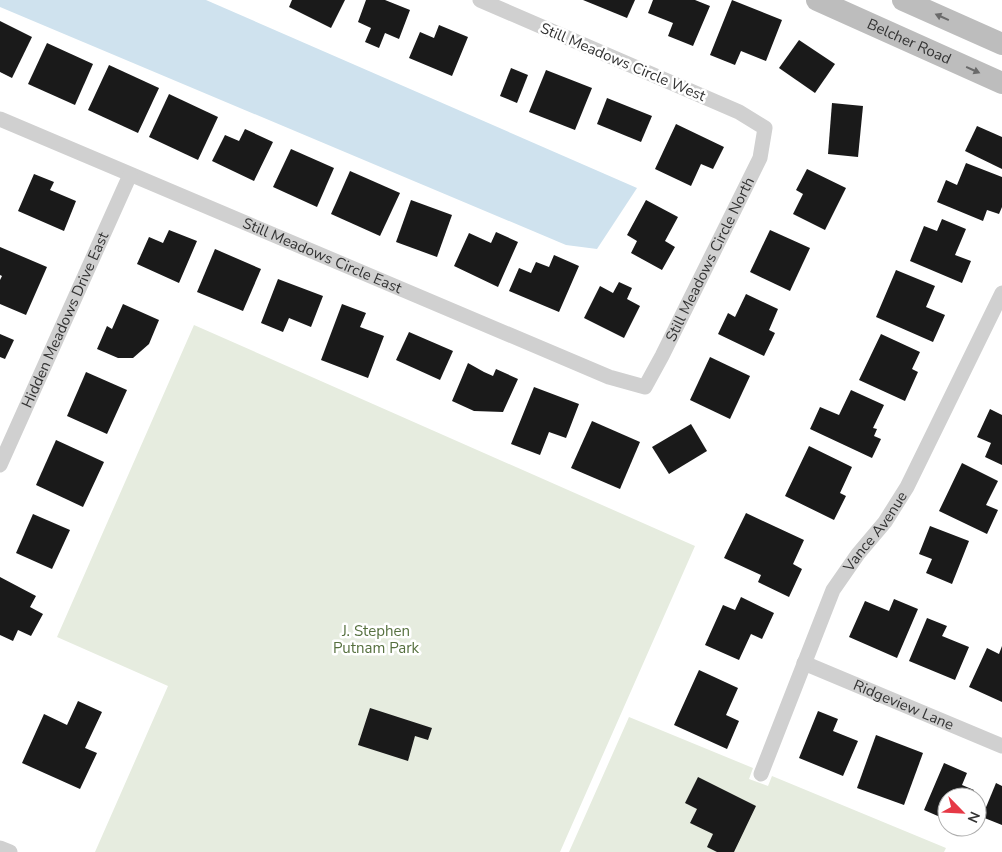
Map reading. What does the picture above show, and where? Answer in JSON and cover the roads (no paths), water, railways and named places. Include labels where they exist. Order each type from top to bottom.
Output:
[{"type":"main road","name":"Belcher Road","points":[[817,0],[1002,83]]},
{"type":"main road","points":[[903,0],[1002,44]]},
{"type":"street","name":"Still Meadows Circle West","points":[[480,0],[739,112],[765,128]]},
{"type":"street","name":"Still Meadows Circle East","points":[[0,120],[609,376],[645,387]]},
{"type":"street","name":"Still Meadows Circle North","points":[[645,387],[760,158],[765,128]]},
{"type":"street","name":"Hidden Meadows Drive East","points":[[0,465],[130,175]]},
{"type":"street","name":"Vance Avenue","points":[[762,774],[833,590],[858,554],[886,522],[907,487],[1002,293]]},
{"type":"street","name":"Ridgeview Lane","points":[[804,663],[1002,746]]},
{"type":"street","points":[[0,848],[10,852]]},
{"type":"water","points":[[0,0],[206,0],[637,188],[597,249],[566,245],[0,7]]},
{"type":"park label","name":"J. Stephen Putnam Park","points":[[376,640]]}]
